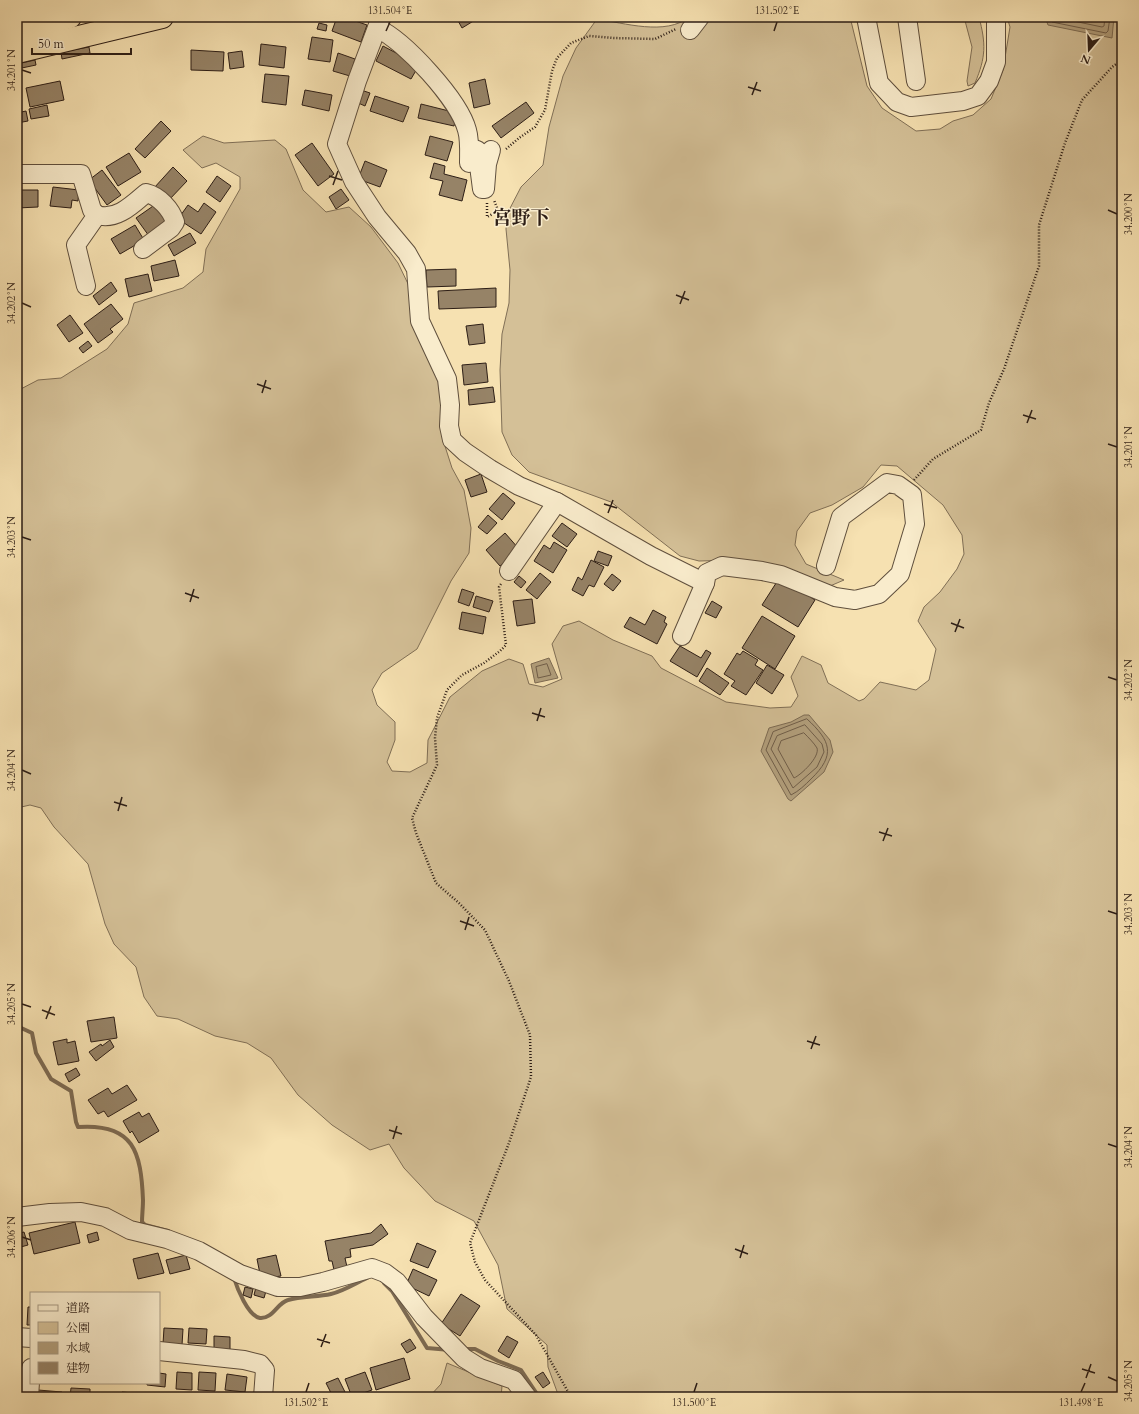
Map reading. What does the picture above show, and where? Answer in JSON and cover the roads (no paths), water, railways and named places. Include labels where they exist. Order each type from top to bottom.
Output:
[{"type":"highway","points":[[17,30],[70,17]]},
{"type":"highway","points":[[17,52],[162,17]]},
{"type":"street","points":[[866,17],[879,83],[897,102],[911,107],[963,101],[978,96],[989,81],[996,62],[996,17]]},
{"type":"street","points":[[907,17],[916,81]]},
{"type":"street","points":[[380,20],[398,42],[434,78],[458,108],[467,130],[469,156],[477,150],[488,193],[485,189],[487,164],[497,150]]},
{"type":"street","points":[[380,20],[357,81],[337,144],[354,182],[377,217],[407,253],[416,269],[420,321],[447,379],[450,405],[449,426],[452,440],[464,452],[519,486],[557,502],[651,556],[705,583]]},
{"type":"street","points":[[17,174],[81,174],[92,210],[97,215],[106,218],[131,206],[146,193],[155,195],[173,214],[175,222],[171,228],[143,249]]},
{"type":"street","points":[[86,286],[76,245],[97,215]]},
{"type":"street","points":[[682,636],[705,583],[707,573],[722,566],[781,575],[835,596],[855,600],[879,594],[900,574],[915,524],[912,495],[906,489],[898,485],[887,483],[841,518],[826,566]]},
{"type":"street","points":[[509,571],[557,502]]},
{"type":"street","points":[[17,1217],[50,1213],[81,1212],[105,1217],[130,1230],[167,1239],[199,1251],[240,1274],[278,1287],[300,1286],[323,1282],[372,1268],[385,1273],[397,1282],[424,1316],[464,1358],[480,1368],[514,1380],[527,1397]]},
{"type":"street","points":[[17,1337],[30,1338]]},
{"type":"street","points":[[160,1351],[244,1360],[260,1364],[265,1370],[263,1397]]},
{"type":"street","points":[[29,1397],[30,1382]]},
{"type":"water","points":[[1045,17],[1114,17],[1112,38],[1048,25]]},
{"type":"water","points":[[549,658],[558,678],[535,683],[531,664]]},
{"type":"water","points":[[804,715],[809,715],[830,740],[833,752],[824,772],[791,801],[788,799],[761,751],[769,728],[791,722]]},
{"type":"waterway","points":[[17,1026],[32,1033],[36,1053],[51,1079],[71,1091],[78,1127],[97,1127],[112,1130],[123,1136],[131,1144],[140,1168],[143,1200],[142,1222],[145,1225],[168,1231]]},
{"type":"waterway","points":[[234,1278],[240,1295],[247,1307],[251,1312],[260,1318],[264,1318],[272,1314],[281,1304],[288,1300],[336,1293],[367,1278]]},
{"type":"waterway","points":[[384,1283],[392,1291],[427,1348],[450,1350]]},
{"type":"waterway","points":[[464,1349],[475,1349],[498,1361],[521,1370],[539,1397]]},
{"type":"district","name":"宮野下","points":[[521,217]]}]
